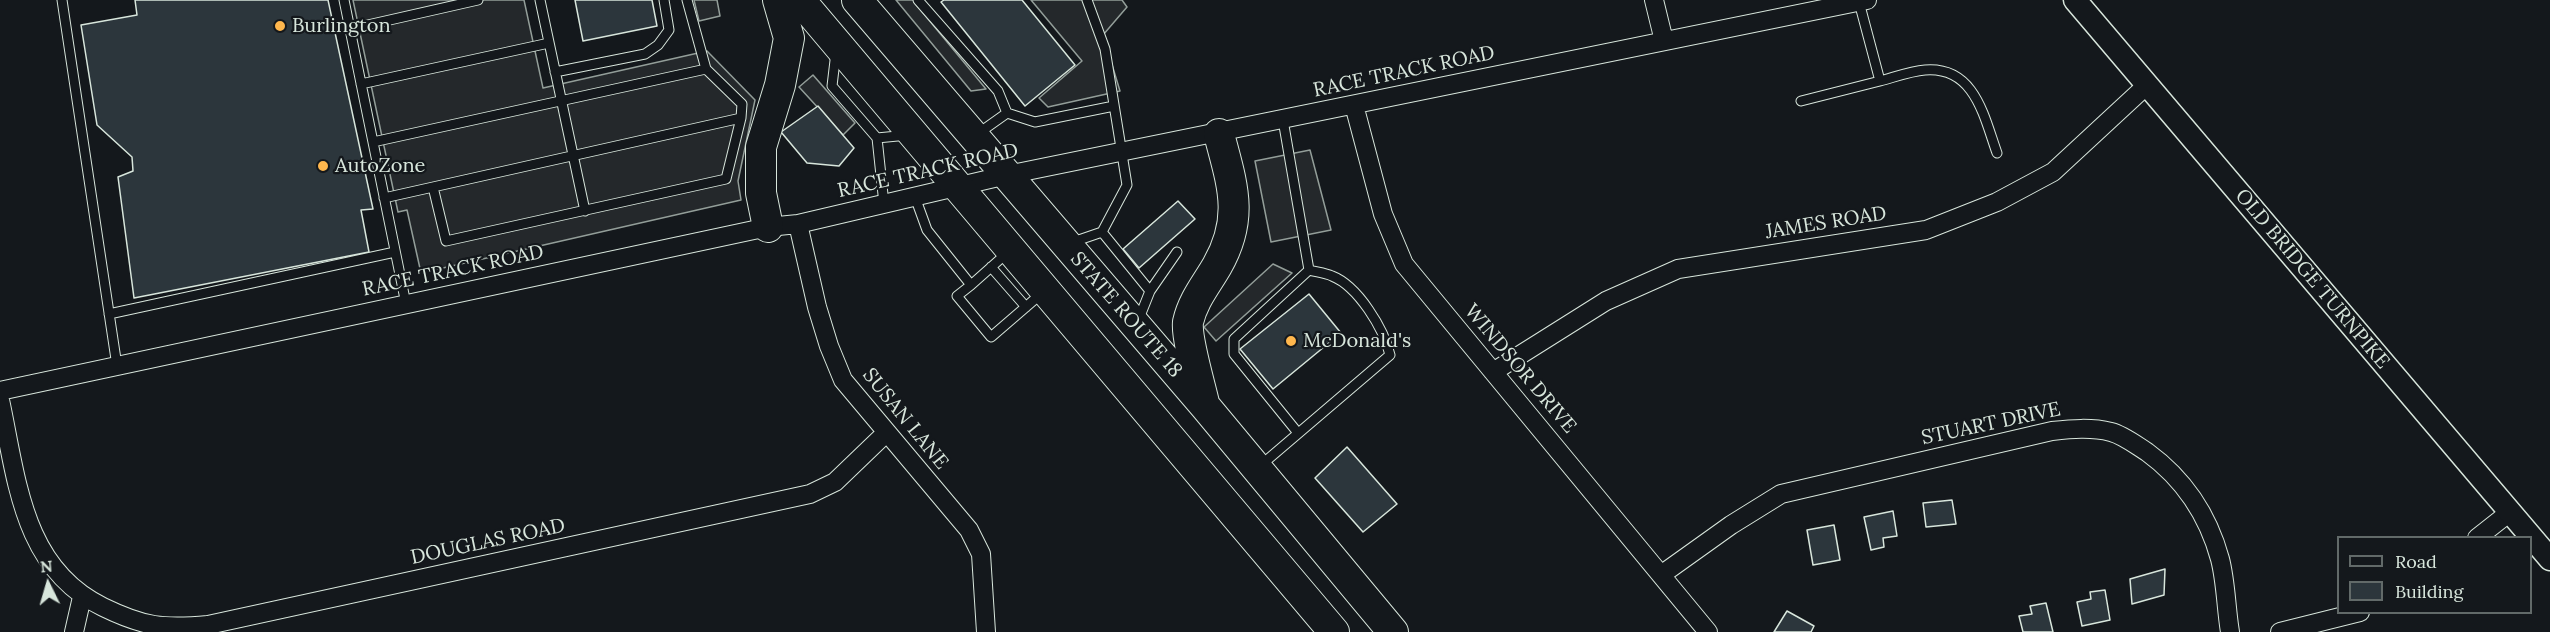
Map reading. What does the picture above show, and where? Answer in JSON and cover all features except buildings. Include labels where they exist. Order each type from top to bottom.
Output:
[{"type":"highway","points":[[768,227],[761,193],[761,147],[780,85],[789,38],[778,0]]},
{"type":"highway","points":[[800,0],[959,187],[1001,258],[1334,632]]},
{"type":"highway","name":"STATE ROUTE 18","points":[[863,2],[1007,176],[1393,632]]},
{"type":"highway","points":[[1204,406],[1188,325],[1195,298],[1230,239],[1236,212],[1232,184],[1219,134]]},
{"type":"street","points":[[1654,0],[1664,41]]},
{"type":"street","name":"OLD BRIDGE TURNPIKE","points":[[2075,0],[2530,536]]},
{"type":"street","name":"RACE TRACK ROAD","points":[[0,391],[768,227],[798,224],[1007,176],[1863,1]]},
{"type":"street","name":"JAMES ROAD","points":[[1493,372],[1606,301],[1678,269],[1926,230],[1997,202],[2053,172],[2147,85]]},
{"type":"street","name":"WINDSOR DRIVE","points":[[1354,105],[1383,214],[1404,264],[1708,632]]},
{"type":"street","name":"SUSAN LANE","points":[[798,224],[817,307],[843,380],[969,530],[981,554],[986,632]]},
{"type":"street","name":"DOUGLAS ROAD","points":[[0,400],[20,495],[34,536],[49,564],[67,586],[82,597],[148,626],[171,628],[208,625],[810,494],[835,482],[886,433]]},
{"type":"street","name":"STUART DRIVE","points":[[1661,575],[1731,525],[1781,494],[2052,431],[2082,428],[2112,432],[2136,444],[2165,465],[2183,483],[2202,513],[2220,560],[2230,632]]},
{"type":"street","points":[[2478,536],[2510,512]]},
{"type":"street","name":"OLD BRIDGE TURNPIKE","points":[[2532,538],[2550,559]]},
{"type":"street","points":[[74,632],[82,597]]},
{"type":"street","points":[[2280,632],[2352,614]]},
{"type":"lane","points":[[62,0],[117,366]]},
{"type":"lane","points":[[344,0],[406,304]]},
{"type":"lane","points":[[350,29],[478,0]]},
{"type":"lane","points":[[540,0],[585,211]]},
{"type":"lane","points":[[555,72],[645,54],[658,45],[669,30],[664,0]]},
{"type":"lane","points":[[433,187],[446,241],[726,179],[741,118],[742,104],[706,69],[687,0]]},
{"type":"lane","points":[[918,0],[998,91],[1007,113],[1035,122],[1114,106]]},
{"type":"lane","points":[[1066,244],[1102,232],[1127,185],[1105,49],[1087,0]]},
{"type":"lane","points":[[1863,1],[1880,81]]},
{"type":"lane","points":[[361,84],[549,43]]},
{"type":"lane","points":[[837,44],[832,86],[877,138],[884,204]]},
{"type":"lane","points":[[373,142],[706,69]]},
{"type":"lane","points":[[1801,101],[1926,70],[1949,74],[1967,82],[1980,106],[1997,153]]},
{"type":"lane","points":[[974,136],[1007,113]]},
{"type":"lane","points":[[384,198],[741,118]]},
{"type":"lane","points":[[1283,120],[1309,270]]},
{"type":"lane","points":[[877,138],[914,135]]},
{"type":"lane","points":[[915,197],[927,230],[971,285]]},
{"type":"lane","points":[[1102,232],[1150,291]]},
{"type":"lane","points":[[109,314],[395,252]]},
{"type":"lane","points":[[1136,326],[1150,291],[1177,252]]},
{"type":"lane","points":[[1001,258],[957,296],[991,337],[1036,298]]},
{"type":"lane","points":[[1257,469],[1390,355],[1386,336],[1360,298],[1334,276],[1309,270]]},
{"type":"lane","points":[[1298,433],[1234,354],[1234,339],[1309,270]]},
{"type":"shaded area","points":[[353,0],[524,0],[543,88],[707,51],[755,100],[738,181],[741,200],[421,273],[407,210],[398,212]]},
{"type":"shaded area","points":[[694,0],[717,0],[720,16],[699,21]]},
{"type":"shaded area","points":[[896,0],[917,0],[914,2],[986,89],[971,91]]},
{"type":"shaded area","points":[[1031,0],[1122,0],[1127,7],[1103,35],[1120,91],[1048,107],[1039,98],[1082,61]]},
{"type":"shaded area","points":[[813,75],[855,123],[843,135],[799,87]]},
{"type":"shaded area","points":[[1310,150],[1331,230],[1271,242],[1255,161]]},
{"type":"shaded area","points":[[1273,264],[1292,273],[1216,341],[1204,327]]},
{"type":"place","name":"Burlington","points":[[280,26]]},
{"type":"place","name":"AutoZone","points":[[323,166]]},
{"type":"place","name":"McDonald's","points":[[1291,341]]}]
